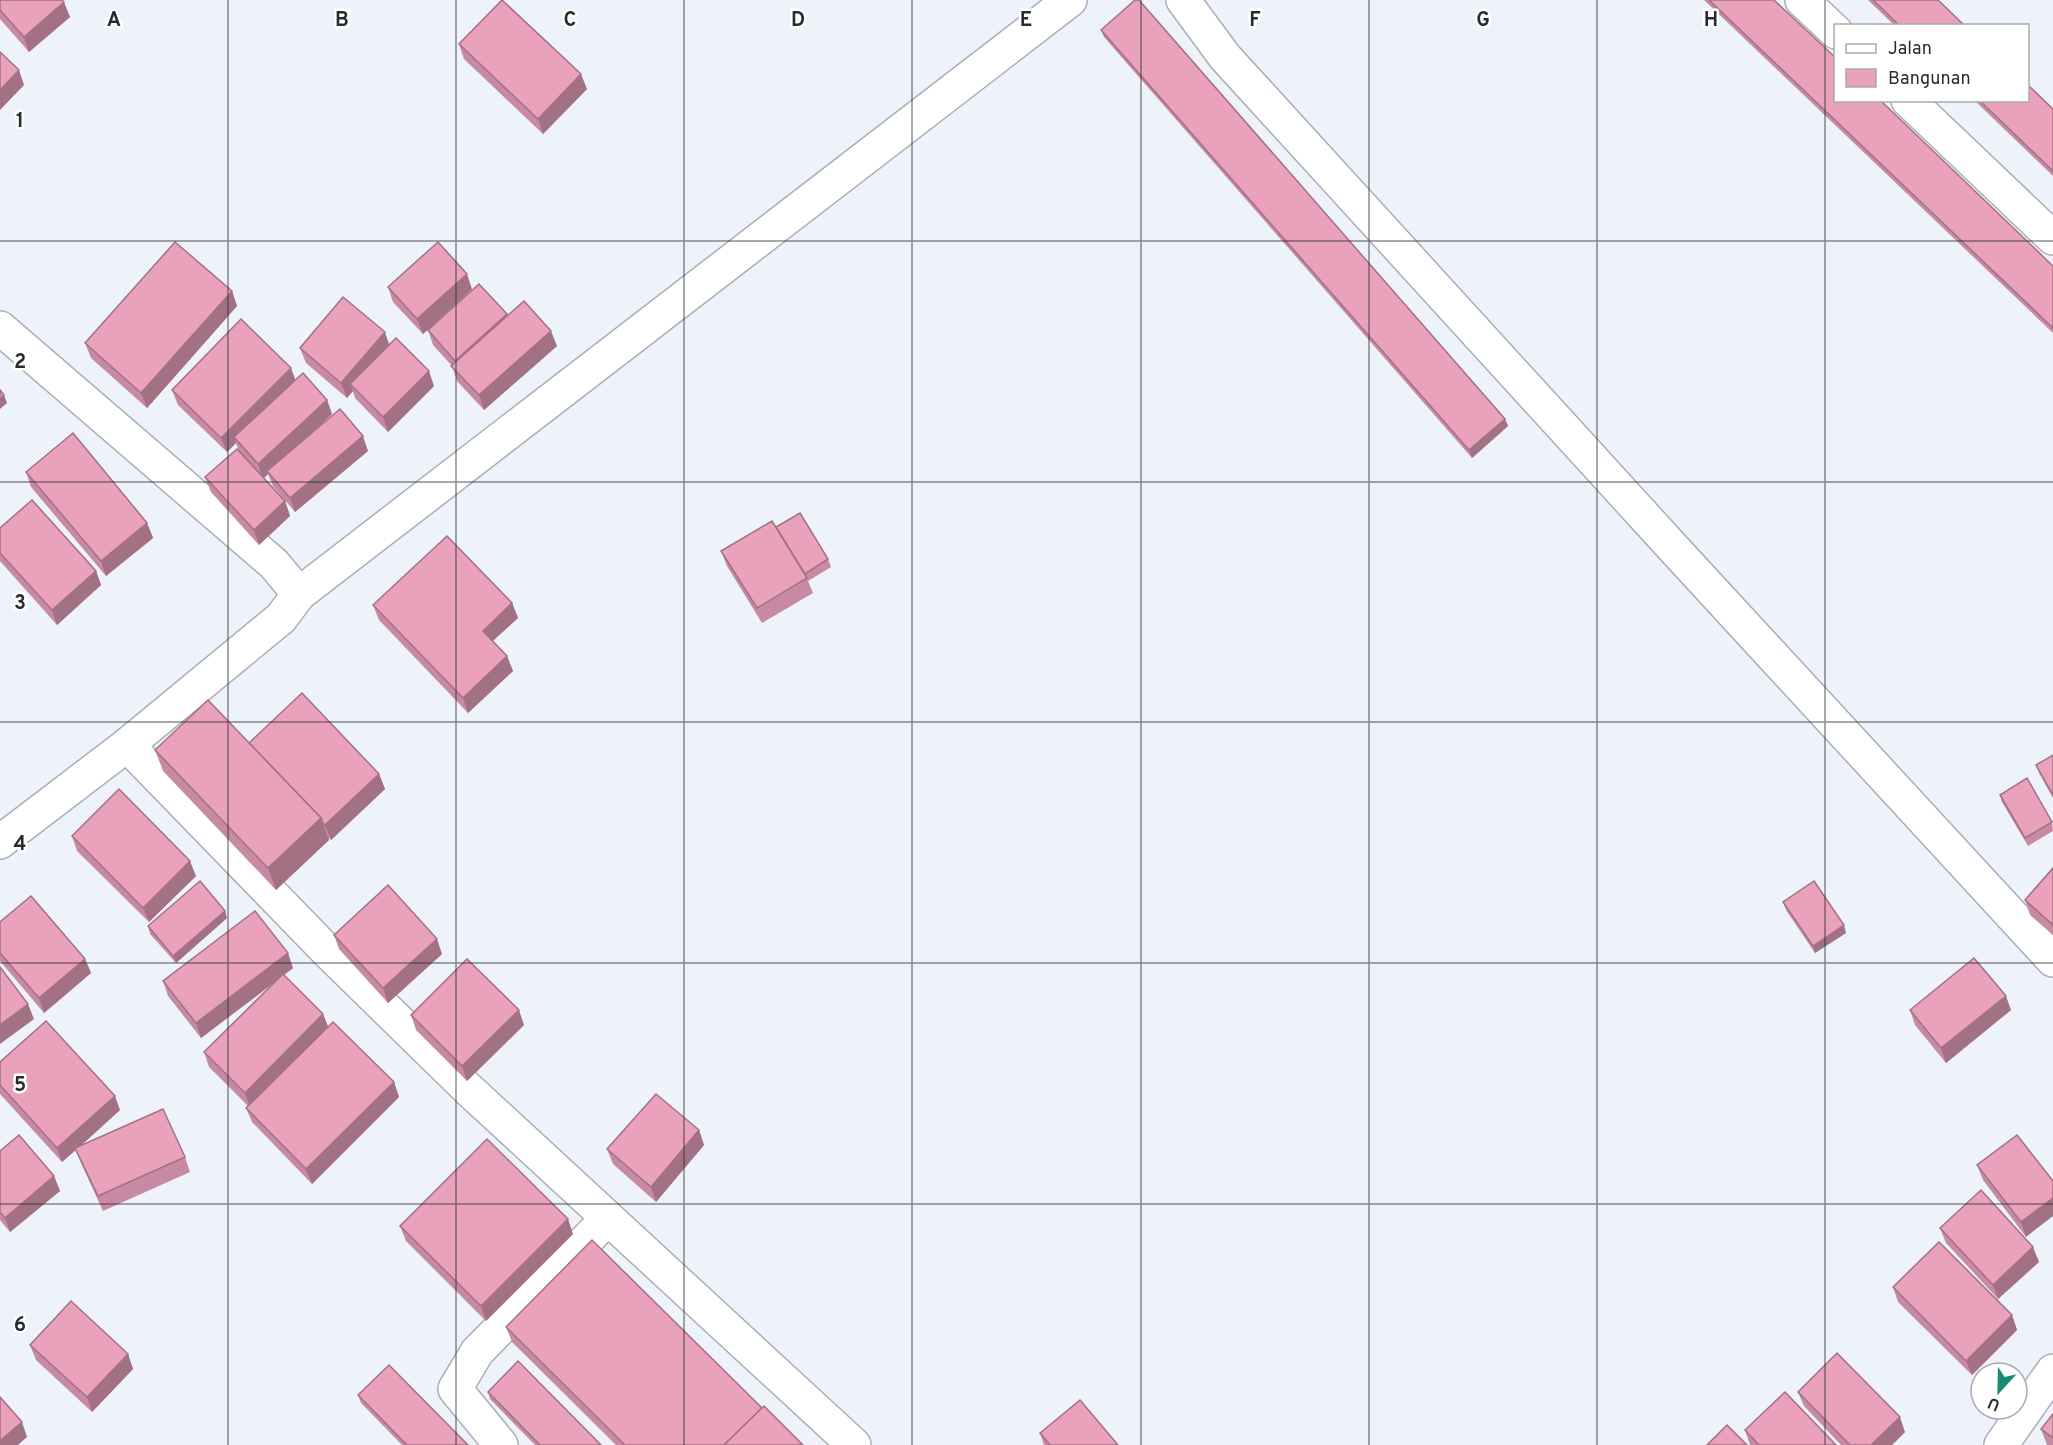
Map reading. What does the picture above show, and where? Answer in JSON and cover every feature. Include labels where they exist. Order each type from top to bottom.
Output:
[{"type":"street","points":[[0,842],[127,745],[281,618],[299,594],[1071,0]]},
{"type":"street","points":[[1183,0],[1225,57],[2053,960]]},
{"type":"street","points":[[1802,0],[1834,30]]},
{"type":"street","points":[[1910,102],[2053,238]]},
{"type":"street","points":[[0,328],[274,564],[299,594]]},
{"type":"street","points":[[127,745],[328,952],[467,1088],[854,1445]]},
{"type":"street","points":[[501,1445],[455,1389],[477,1352],[608,1218]]},
{"type":"street","points":[[2013,1441],[2053,1371]]},
{"type":"building","points":[[0,0],[62,0],[64,2],[24,37],[0,10]]},
{"type":"building","points":[[502,0],[581,74],[538,119],[459,44]]},
{"type":"building","points":[[1135,0],[1139,0],[1505,419],[1469,450],[1101,30]]},
{"type":"building","points":[[1709,0],[1774,0],[1834,56],[1834,102],[1882,102],[2053,266],[2053,328]]},
{"type":"building","points":[[1873,0],[1938,0],[1963,24],[1898,24]]},
{"type":"building","points":[[0,52],[19,70],[0,90]]},
{"type":"building","points":[[2029,86],[2053,109],[2053,171],[1981,102],[2029,102]]},
{"type":"building","points":[[175,242],[232,291],[141,393],[85,343]]},
{"type":"building","points":[[438,242],[467,274],[417,319],[388,287]]},
{"type":"building","points":[[479,284],[507,314],[455,361],[428,330]]},
{"type":"building","points":[[343,297],[385,332],[341,383],[300,348]]},
{"type":"building","points":[[524,301],[551,331],[479,395],[451,366]]},
{"type":"building","points":[[241,319],[291,368],[221,438],[172,390]]},
{"type":"building","points":[[396,338],[429,371],[383,417],[350,384]]},
{"type":"building","points":[[303,373],[327,400],[258,464],[234,437]]},
{"type":"building","points":[[340,409],[363,436],[290,498],[267,471]]},
{"type":"building","points":[[73,433],[147,523],[101,561],[26,472]]},
{"type":"building","points":[[237,449],[285,501],[254,530],[205,477]]},
{"type":"building","points":[[32,500],[96,571],[52,610],[0,553],[0,528]]},
{"type":"building","points":[[800,513],[828,559],[805,574],[776,527]]},
{"type":"building","points":[[772,521],[807,578],[757,608],[721,551]]},
{"type":"building","points":[[447,536],[512,603],[483,631],[507,656],[463,698],[373,605]]},
{"type":"building","points":[[302,693],[379,774],[325,825],[321,818],[249,743]]},
{"type":"building","points":[[208,700],[321,818],[268,868],[155,750]]},
{"type":"building","points":[[2053,755],[2053,795],[2036,765]]},
{"type":"building","points":[[2027,778],[2052,822],[2025,838],[2000,795]]},
{"type":"building","points":[[119,789],[190,861],[143,908],[72,836]]},
{"type":"building","points":[[2053,868],[2053,925],[2025,900]]},
{"type":"building","points":[[200,881],[225,911],[173,956],[148,926]]},
{"type":"building","points":[[1814,881],[1844,925],[1813,946],[1783,902]]},
{"type":"building","points":[[388,885],[437,939],[383,988],[334,935]]},
{"type":"building","points":[[31,896],[85,959],[39,998],[0,953],[0,922]]},
{"type":"building","points":[[255,911],[288,953],[196,1023],[163,981]]},
{"type":"building","points":[[1974,958],[2006,996],[1941,1048],[1910,1010]]},
{"type":"building","points":[[467,959],[519,1010],[462,1066],[411,1015]]},
{"type":"building","points":[[0,967],[28,1004],[0,1025]]},
{"type":"building","points":[[283,974],[323,1014],[245,1093],[204,1052]]},
{"type":"building","points":[[46,1021],[115,1096],[57,1148],[0,1085],[0,1062]]},
{"type":"building","points":[[333,1022],[394,1082],[306,1169],[246,1108]]},
{"type":"building","points":[[656,1094],[699,1130],[651,1187],[607,1149]]},
{"type":"building","points":[[163,1109],[185,1157],[98,1196],[75,1148]]},
{"type":"building","points":[[19,1135],[54,1176],[5,1218],[0,1212],[0,1151]]},
{"type":"building","points":[[2017,1135],[2053,1181],[2053,1198],[2021,1222],[1977,1165]]},
{"type":"building","points":[[487,1139],[568,1219],[481,1306],[400,1226]]},
{"type":"building","points":[[1981,1190],[2033,1247],[1993,1285],[1940,1228]]},
{"type":"building","points":[[592,1240],[762,1408],[724,1445],[625,1445],[506,1327]]},
{"type":"building","points":[[1939,1242],[2012,1315],[1966,1361],[1893,1287]]},
{"type":"building","points":[[71,1301],[128,1354],[87,1397],[30,1345]]},
{"type":"building","points":[[1837,1353],[1900,1417],[1871,1445],[1850,1445],[1798,1392]]},
{"type":"building","points":[[518,1361],[601,1445],[540,1445],[488,1392]]},
{"type":"building","points":[[389,1365],[468,1445],[407,1445],[358,1395]]},
{"type":"building","points":[[1785,1392],[1836,1445],[1759,1445],[1745,1430]]},
{"type":"building","points":[[0,1397],[22,1422],[0,1441]]},
{"type":"building","points":[[1080,1400],[1118,1445],[1050,1445],[1040,1433]]},
{"type":"building","points":[[764,1406],[803,1445],[724,1445]]},
{"type":"building","points":[[2053,1414],[2053,1438],[2041,1429]]},
{"type":"building","points":[[1727,1425],[1747,1445],[1707,1445]]}]
